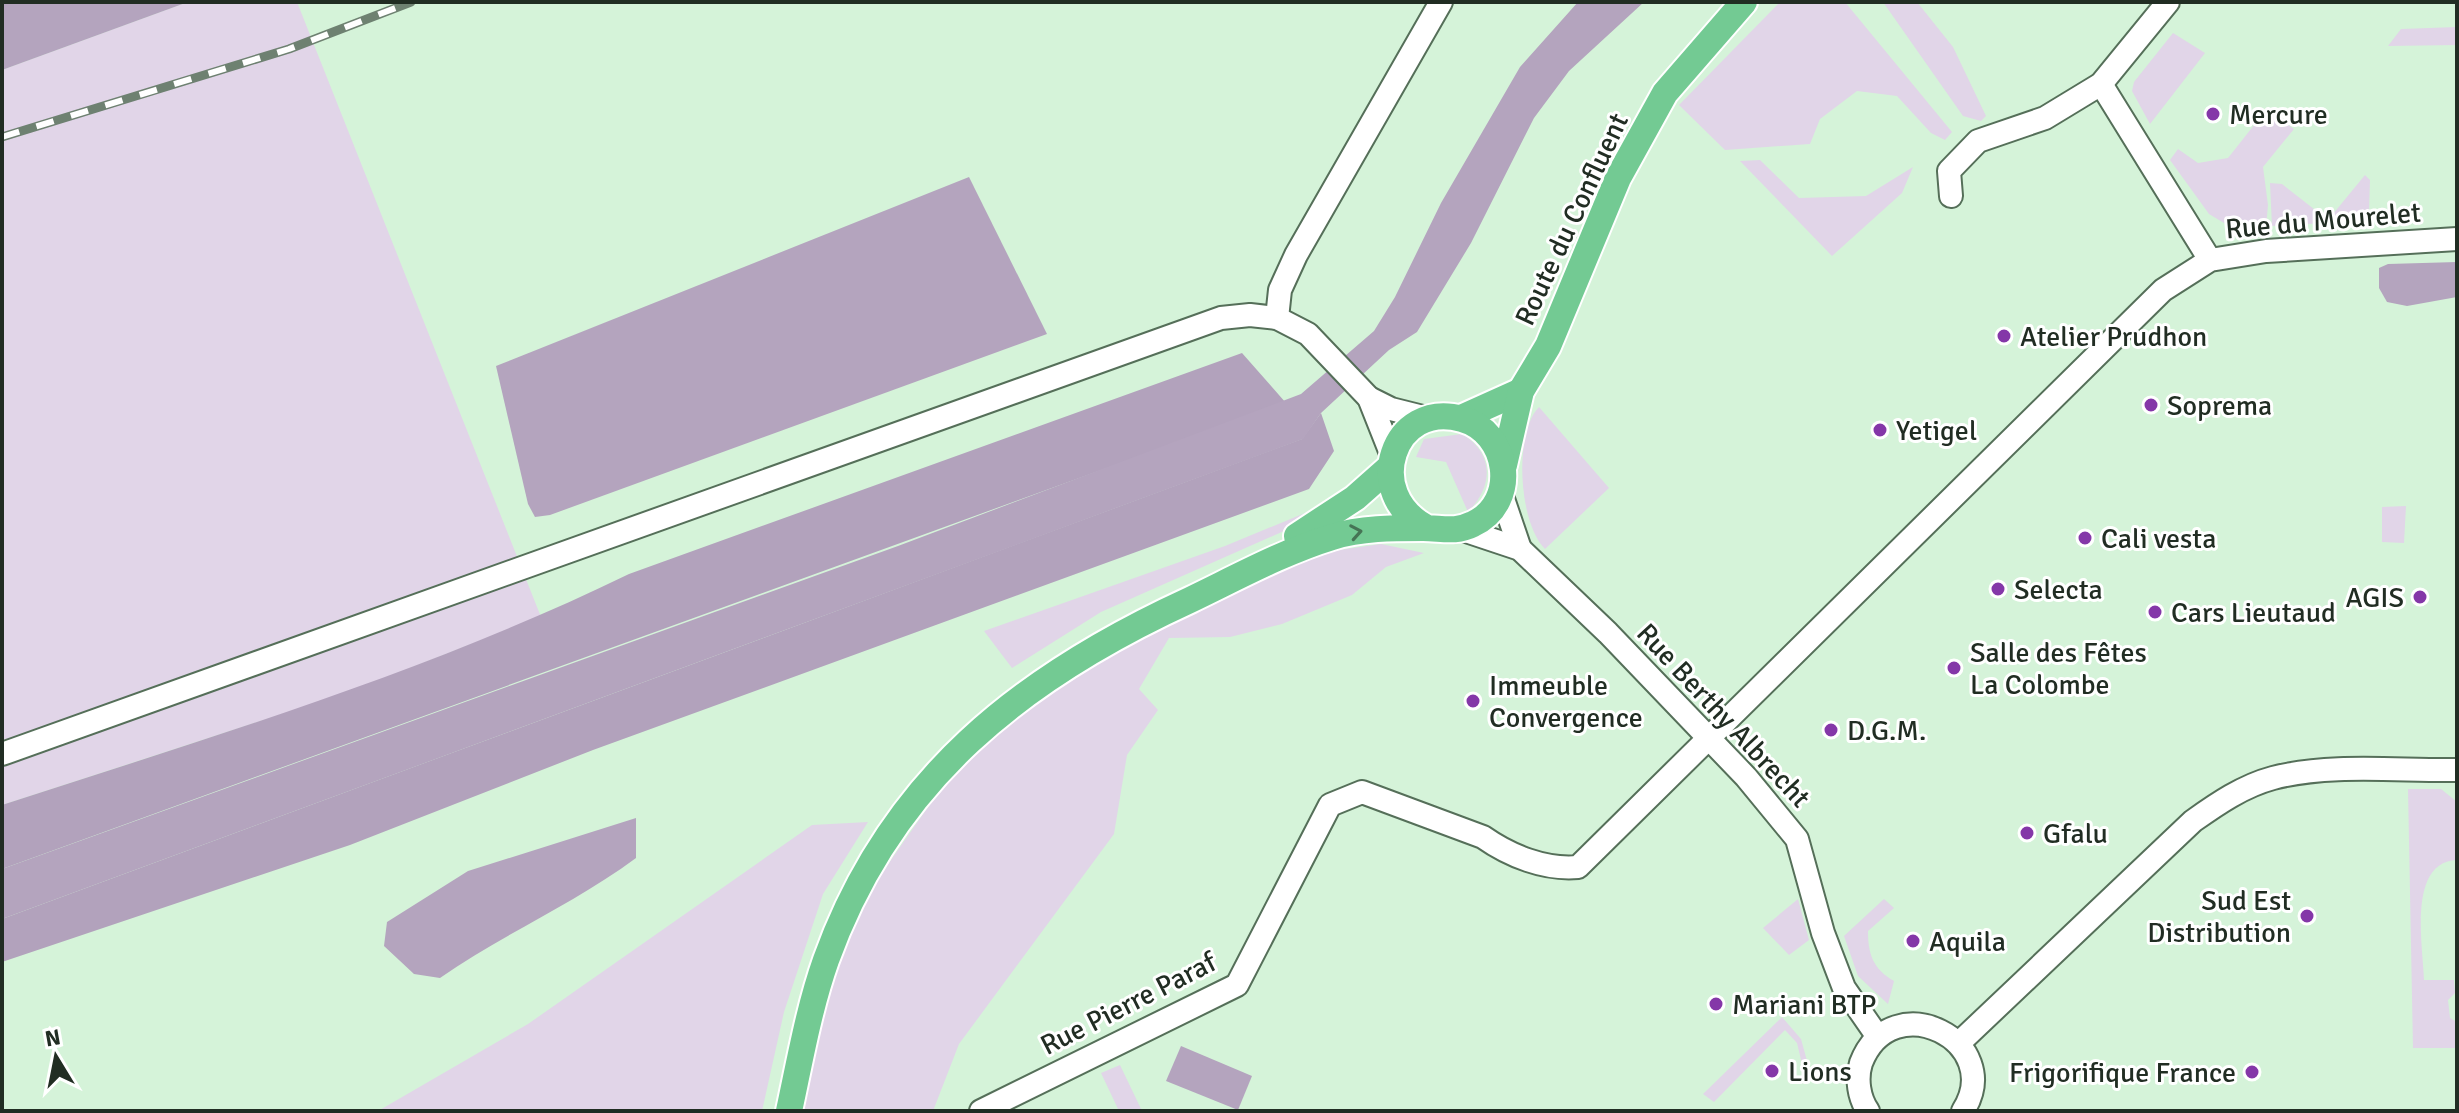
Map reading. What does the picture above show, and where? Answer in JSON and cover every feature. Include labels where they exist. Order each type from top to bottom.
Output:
[{"type":"main road","name":"Route du Confluent","points":[[1503,466],[1521,391],[1534,374],[1548,346],[1618,178],[1665,93],[1744,2]]},
{"type":"main road","points":[[1427,528],[1402,510],[1390,482],[1391,461],[1401,439],[1414,426],[1431,419],[1461,418],[1521,391]]},
{"type":"main road","points":[[789,1111],[817,988],[859,888],[895,828],[964,744],[1041,680],[1117,633],[1288,555],[1334,536],[1369,530],[1460,529],[1485,516],[1501,493],[1503,466],[1489,435],[1461,418]]},
{"type":"main road","points":[[773,1111],[803,984],[829,916],[880,826],[938,750],[993,698],[1045,659],[1172,590],[1321,523],[1391,461]]},
{"type":"street","points":[[1277,318],[1280,290],[1296,255],[1441,2]]},
{"type":"street","points":[[1951,196],[1949,171],[1978,141],[2045,118],[2101,84],[2168,2]]},
{"type":"street","name":"Rue du Mourelet","points":[[2101,84],[2210,260],[2266,251],[2457,239]]},
{"type":"street","points":[[1709,739],[2163,290],[2210,260]]},
{"type":"street","points":[[2,754],[1221,318],[1250,315],[1277,318],[1308,334],[1365,393],[1391,409],[1431,419]]},
{"type":"street","points":[[1365,393],[1391,461]]},
{"type":"street","name":"Rue Berthy Albrecht","points":[[1501,493],[1520,549]]},
{"type":"street","name":"Rue Berthy Albrecht","points":[[1460,529],[1520,549],[1608,633],[1746,777],[1797,839],[1823,933],[1844,988],[1878,1037]]},
{"type":"street","name":"Rue Pierre Paraf","points":[[981,1111],[1237,985],[1330,805],[1362,792],[1483,837],[1498,848],[1531,861],[1560,869],[1578,867],[1709,739]]},
{"type":"street","points":[[1959,1043],[2193,821],[2228,797],[2273,778],[2336,771],[2457,770]]},
{"type":"street","points":[[1868,1111],[1859,1087],[1859,1069],[1866,1051],[1878,1037],[1894,1028],[1929,1025],[1959,1043],[1972,1074],[1972,1091],[1963,1111]]},
{"type":"shaded area","points":[[2,2],[188,2],[2,70]]},
{"type":"shaded area","points":[[188,2],[297,2],[541,617],[344,694],[2,805],[2,70]]},
{"type":"shaded area","points":[[1578,2],[1644,2],[1569,71],[1534,118],[1471,243],[1417,332],[1389,350],[1321,413],[1303,439],[2,919],[2,869],[898,546],[1301,394],[1374,331],[1395,297],[1441,203],[1520,67]]},
{"type":"shaded area","points":[[1780,2],[1845,2],[1952,132],[1945,140],[1931,133],[1897,96],[1857,91],[1820,119],[1810,144],[1725,150],[1679,105]]},
{"type":"shaded area","points":[[1883,2],[1917,2],[1953,47],[1986,116],[1981,121],[1963,116]]},
{"type":"shaded area","points":[[2457,27],[2457,45],[2388,46],[2401,29]]},
{"type":"shaded area","points":[[2173,33],[2205,53],[2150,124],[2132,91],[2134,82]]},
{"type":"shaded area","points":[[2266,110],[2294,129],[2263,167],[2268,205],[2266,227],[2224,223],[2209,214],[2170,160],[2178,149],[2198,163],[2228,158]]},
{"type":"shaded area","points":[[1760,160],[1799,198],[1866,196],[1913,167],[1902,193],[1832,256],[1740,161]]},
{"type":"shaded area","points":[[2365,175],[2370,180],[2369,211],[2360,221],[2272,226],[2270,183],[2282,184],[2328,220]]},
{"type":"shaded area","points":[[969,177],[1047,334],[550,515],[535,517],[528,504],[496,366]]},
{"type":"shaded area","points":[[2457,262],[2457,297],[2407,306],[2387,302],[2379,288],[2379,268],[2388,264]]},
{"type":"shaded area","points":[[1242,353],[1286,403],[2,869],[2,805],[398,672],[476,642],[629,574]]},
{"type":"shaded area","points":[[1539,407],[1609,488],[1545,549],[1529,520],[1522,478],[1525,437]]},
{"type":"shaded area","points":[[1321,413],[1334,451],[1309,489],[593,750],[350,845],[2,962],[2,919],[1302,439]]},
{"type":"shaded area","points":[[1462,434],[1480,451],[1487,471],[1482,492],[1468,512],[1446,462],[1416,457],[1424,439]]},
{"type":"shaded area","points":[[1343,493],[1320,515],[1101,612],[1012,668],[984,631],[1225,546],[1317,508],[1334,495]]},
{"type":"shaded area","points":[[2406,506],[2404,543],[2382,542],[2382,507]]},
{"type":"shaded area","points":[[1381,544],[1424,553],[1386,567],[1352,595],[1282,624],[1230,637],[1169,638],[1139,689],[1158,710],[1127,755],[1114,834],[959,1044],[933,1111],[801,1111],[824,1007],[847,944],[877,880],[935,797],[994,731],[1092,660],[1311,554]]},
{"type":"shaded area","points":[[2408,789],[2441,789],[2457,802],[2457,860],[2441,864],[2431,875],[2424,890],[2421,928],[2424,980],[2454,980],[2455,993],[2448,1000],[2450,1018],[2457,1022],[2457,1048],[2413,1048]]},
{"type":"shaded area","points":[[636,818],[636,858],[440,978],[414,974],[384,946],[387,922],[468,871]]},
{"type":"shaded area","points":[[868,822],[823,894],[784,1012],[762,1111],[378,1111],[528,1024],[812,825]]},
{"type":"shaded area","points":[[1798,899],[1809,940],[1789,955],[1763,928]]},
{"type":"shaded area","points":[[1884,899],[1894,908],[1868,931],[1868,939],[1877,966],[1894,981],[1888,1004],[1858,976],[1844,936]]},
{"type":"shaded area","points":[[1782,1017],[1801,1039],[1809,1068],[1803,1068],[1797,1043],[1785,1030],[1714,1102],[1703,1094]]},
{"type":"shaded area","points":[[1181,1046],[1252,1076],[1238,1110],[1166,1081]]},
{"type":"shaded area","points":[[1120,1065],[1142,1111],[1119,1111],[1101,1073]]},
{"type":"railway","points":[[2,137],[289,49],[411,2]]},
{"type":"place","name":"Mercure","points":[[2213,114]]},
{"type":"place","name":"Atelier Prudhon","points":[[2004,336]]},
{"type":"place","name":"Soprema","points":[[2151,405]]},
{"type":"place","name":"Yetigel","points":[[1880,430]]},
{"type":"place","name":"Cali vesta","points":[[2085,538]]},
{"type":"place","name":"Selecta","points":[[1998,589]]},
{"type":"place","name":"AGIS","points":[[2420,597]]},
{"type":"place","name":"Cars Lieutaud","points":[[2155,612]]},
{"type":"place","name":"Salle des Fêtes La Colombe","points":[[1954,668]]},
{"type":"place","name":"Immeuble Convergence","points":[[1473,701]]},
{"type":"place","name":"D.G.M.","points":[[1831,730]]},
{"type":"place","name":"Gfalu","points":[[2027,833]]},
{"type":"place","name":"Sud Est Distribution","points":[[2307,916]]},
{"type":"place","name":"Aquila","points":[[1913,941]]},
{"type":"place","name":"Mariani BTP","points":[[1716,1004]]},
{"type":"place","name":"Lions","points":[[1772,1071]]},
{"type":"place","name":"Frigorifique France","points":[[2252,1072]]}]
